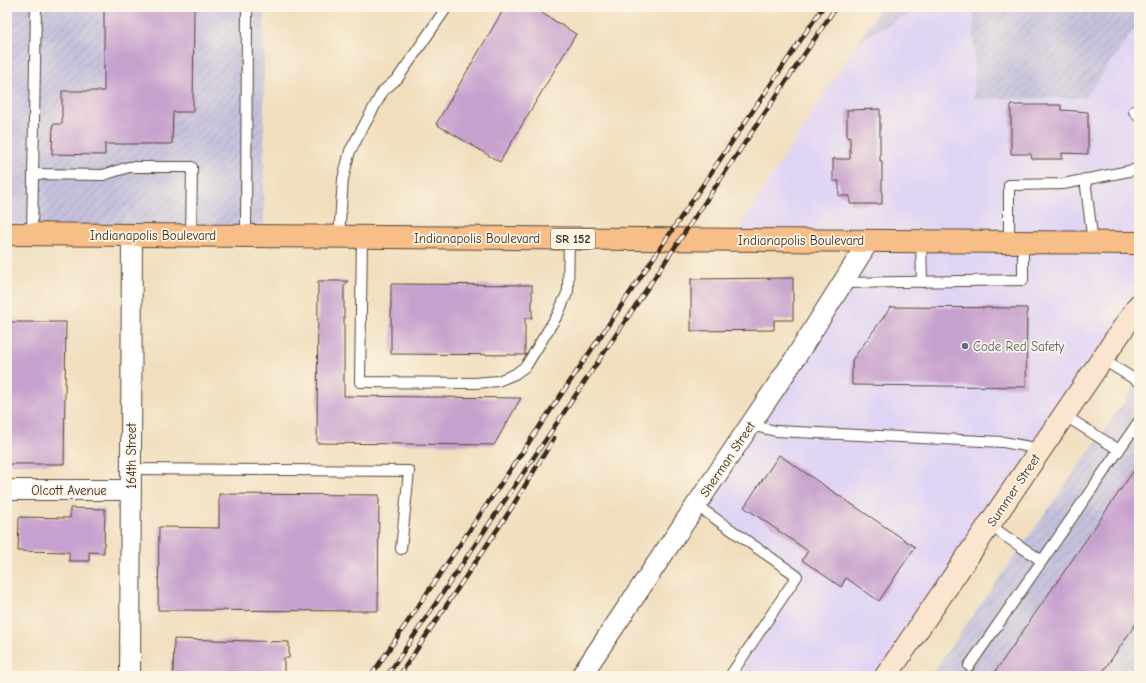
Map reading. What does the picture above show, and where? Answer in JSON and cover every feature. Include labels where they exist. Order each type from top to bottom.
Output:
[{"type":"main road","name":"Indianapolis Boulevard","points":[[7,234],[1139,243]]},
{"type":"street","name":"164th Street","points":[[130,676],[132,235]]},
{"type":"street","name":"Sherman Street","points":[[581,676],[750,425],[869,241]]},
{"type":"street","name":"Summer Street","points":[[886,676],[1139,305]]},
{"type":"street","name":"Olcott Avenue","points":[[7,490],[130,490]]},
{"type":"lane","points":[[32,234],[36,7]]},
{"type":"lane","points":[[246,236],[247,7]]},
{"type":"lane","points":[[339,237],[343,179],[350,151],[383,91],[398,78],[447,7]]},
{"type":"lane","points":[[33,174],[103,175],[129,167],[192,167],[191,236]]},
{"type":"lane","points":[[843,282],[1023,280],[1016,242],[1009,185],[1063,184],[1139,169]]},
{"type":"lane","points":[[1085,179],[1094,243]]},
{"type":"lane","points":[[362,237],[360,382],[475,383],[498,381],[515,374],[526,366],[558,314],[568,291],[569,238]]},
{"type":"lane","points":[[921,241],[922,282]]},
{"type":"lane","points":[[1102,359],[1139,382]]},
{"type":"lane","points":[[1064,415],[1119,450]]},
{"type":"lane","points":[[969,666],[1139,421]]},
{"type":"lane","points":[[750,425],[776,431],[1003,442],[1041,449]]},
{"type":"lane","points":[[131,469],[409,471],[401,548]]},
{"type":"lane","points":[[696,505],[797,576],[730,676]]},
{"type":"lane","points":[[989,525],[1042,561]]},
{"type":"shaded area","points":[[7,7],[264,7],[264,226],[7,226]]},
{"type":"shaded area","points":[[881,7],[923,7],[859,40]]},
{"type":"shaded area","points":[[923,7],[974,7],[974,99],[1085,98],[1139,23],[1139,238],[733,237],[859,40]]},
{"type":"shaded area","points":[[974,7],[1139,7],[1139,23],[1085,98],[974,99]]},
{"type":"shaded area","points":[[872,245],[1139,247],[1139,295],[880,676],[735,676],[804,576],[703,504]]},
{"type":"shaded area","points":[[1139,381],[1139,676],[931,676],[940,662]]},
{"type":"building","points":[[104,7],[194,7],[193,112],[173,112],[172,144],[105,144],[105,155],[52,154],[53,124],[62,124],[62,91],[104,91]]},
{"type":"building","points":[[505,7],[532,7],[576,34],[500,162],[436,124]]},
{"type":"building","points":[[1011,105],[1061,105],[1061,110],[1088,112],[1088,154],[1062,153],[1062,159],[1032,159],[1031,154],[1011,154]]},
{"type":"building","points":[[880,109],[882,204],[850,204],[850,196],[839,196],[839,181],[833,181],[833,159],[850,159],[850,137],[847,138],[847,110]]},
{"type":"building","points":[[793,278],[793,320],[774,320],[774,330],[691,331],[691,279]]},
{"type":"building","points":[[318,281],[348,281],[344,287],[344,396],[521,398],[494,445],[317,443]]},
{"type":"building","points":[[391,284],[532,285],[532,318],[525,318],[525,355],[391,354]]},
{"type":"building","points":[[891,307],[1027,308],[1026,387],[852,385],[852,360]]},
{"type":"building","points":[[7,322],[66,322],[64,464],[7,464]]},
{"type":"building","points":[[779,455],[915,547],[879,601],[846,578],[841,587],[802,560],[808,551],[744,507]]},
{"type":"building","points":[[1139,463],[1139,619],[1100,676],[992,676]]},
{"type":"building","points":[[219,494],[379,495],[378,611],[158,610],[159,527],[219,528]]},
{"type":"building","points":[[70,508],[105,509],[104,553],[89,552],[89,561],[69,561],[69,552],[18,551],[19,517],[70,518]]},
{"type":"building","points":[[174,639],[289,642],[289,658],[284,658],[284,676],[173,676]]},
{"type":"railway","points":[[371,676],[823,7]]},
{"type":"railway","points":[[387,676],[836,7]]},
{"type":"railway","points":[[399,676],[509,512],[554,438]]},
{"type":"place","name":"Code Red Safety","points":[[965,346]]}]
